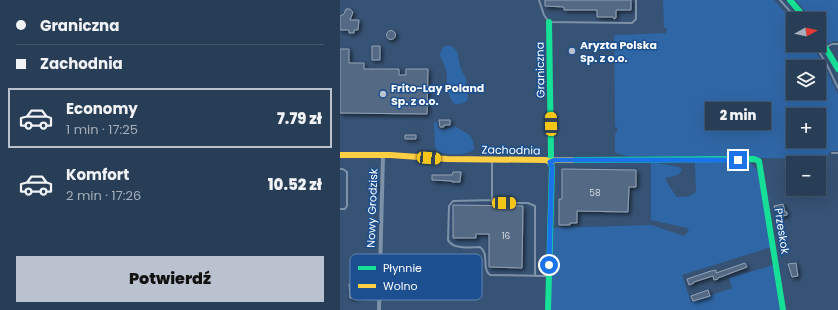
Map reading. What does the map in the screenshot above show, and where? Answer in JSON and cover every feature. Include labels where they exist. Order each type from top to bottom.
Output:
[{"type":"street","points":[[790,0],[800,12]]},
{"type":"street","name":"Graniczna","points":[[548,310],[552,167],[550,162],[549,22]]},
{"type":"street","points":[[826,48],[838,69]]},
{"type":"street","name":"Zachodnia","points":[[340,155],[383,155],[447,159],[546,160],[550,162],[555,160],[754,160]]},
{"type":"street","name":"Nowy Grodzisk","points":[[380,254],[383,155]]},
{"type":"street","name":"Przeskok","points":[[754,160],[759,161],[761,167],[783,310]]},
{"type":"street","name":"Nowy Grodzisk","points":[[379,300],[379,310]]},
{"type":"lane","points":[[539,0],[544,15],[549,22],[632,23],[636,19],[636,0]]},
{"type":"lane","points":[[780,0],[791,12]]},
{"type":"lane","points":[[826,48],[832,44],[838,44]]},
{"type":"lane","points":[[820,52],[838,88]]},
{"type":"lane","points":[[832,153],[838,153]]},
{"type":"lane","points":[[492,159],[492,203],[528,203],[535,206],[535,276]]},
{"type":"lane","points":[[340,169],[344,169],[347,172],[347,206],[346,209],[340,209]]},
{"type":"lane","points":[[492,200],[456,200],[450,203],[448,240],[450,244],[456,246],[480,247],[483,249],[485,253],[486,270],[490,275],[549,276]]},
{"type":"shaded area","points":[[663,0],[774,0],[786,13],[786,52],[816,52],[821,60],[786,60],[786,100],[826,100],[826,69],[838,94],[838,151],[831,151],[826,158],[826,156],[786,156],[786,158],[628,156],[615,153],[615,135],[618,129],[615,126],[614,35],[666,33],[667,29],[664,27]]},
{"type":"shaded area","points":[[796,0],[838,0],[838,41],[828,44],[826,41],[826,12],[805,12]]},
{"type":"shaded area","points":[[448,45],[457,51],[460,67],[466,79],[468,99],[461,104],[455,104],[448,93],[446,69],[440,54],[443,47]]},
{"type":"shaded area","points":[[437,121],[438,128],[442,130],[455,126],[469,135],[472,140],[474,150],[456,154],[438,152],[435,147],[434,123]]},
{"type":"shaded area","points":[[651,162],[679,167],[682,170],[678,175],[665,178],[677,197],[690,196],[696,192],[695,162],[751,163],[758,171],[772,247],[682,275],[691,302],[732,288],[729,278],[773,265],[780,310],[551,310],[551,228],[651,225],[684,236],[689,231],[687,228],[651,220]]},
{"type":"building","points":[[545,0],[631,0],[631,10],[616,10],[616,18],[614,19],[613,17],[597,17],[597,10],[564,10],[564,7],[545,6]]},
{"type":"building","points":[[346,9],[350,9],[353,12],[350,20],[359,20],[358,30],[354,30],[354,33],[349,33],[349,30],[340,30],[340,16],[344,14]]},
{"type":"building","points":[[391,30],[396,35],[391,40],[386,35]]},
{"type":"building","points":[[372,46],[380,46],[380,60],[372,60]]},
{"type":"building","name":"Frito-Lay Poland Sp. z o.o.","points":[[340,49],[349,49],[349,63],[364,63],[364,69],[399,69],[399,75],[406,75],[406,69],[428,69],[427,114],[340,113]]},
{"type":"building","points":[[439,120],[450,120],[450,125],[440,127]]},
{"type":"building","points":[[405,135],[416,135],[416,139],[405,139]]},
{"type":"building","points":[[562,169],[636,170],[636,187],[629,187],[628,212],[577,211],[577,223],[570,223],[570,225],[559,225],[559,199],[562,199]]},
{"type":"building","points":[[453,172],[461,172],[460,182],[432,180],[432,175],[452,175]]},
{"type":"building","points":[[371,181],[376,181],[376,191],[369,191]]},
{"type":"building","points":[[783,204],[787,215],[779,217],[778,209],[775,210],[774,206]]},
{"type":"building","points":[[453,205],[523,206],[522,268],[489,267],[489,234],[476,234],[476,238],[453,238]]},
{"type":"building","points":[[745,263],[747,267],[718,279],[714,280],[713,276],[689,285],[687,279],[716,270],[716,273]]},
{"type":"building","points":[[796,263],[798,276],[792,277],[788,264]]},
{"type":"building","points":[[708,290],[710,296],[693,301],[691,296]]},
{"type":"traffic: fast","points":[[790,0],[800,12]]},
{"type":"traffic: fast","points":[[548,310],[552,167],[550,162],[549,22]]},
{"type":"traffic: fast","points":[[826,49],[838,69]]},
{"type":"traffic: fast","points":[[572,160],[754,159],[759,161],[783,310]]},
{"type":"traffic: slow","points":[[340,155],[390,155],[447,159],[546,160],[550,162],[555,160],[572,160]]},
{"type":"place","name":"Aryzta Polska Sp. z o.o.","points":[[572,51]]},
{"type":"place","name":"Frito-Lay Poland Sp. z o.o.","points":[[383,94]]},
{"type":"route","points":[[549,265],[552,167],[550,162],[555,160],[738,160]]}]
